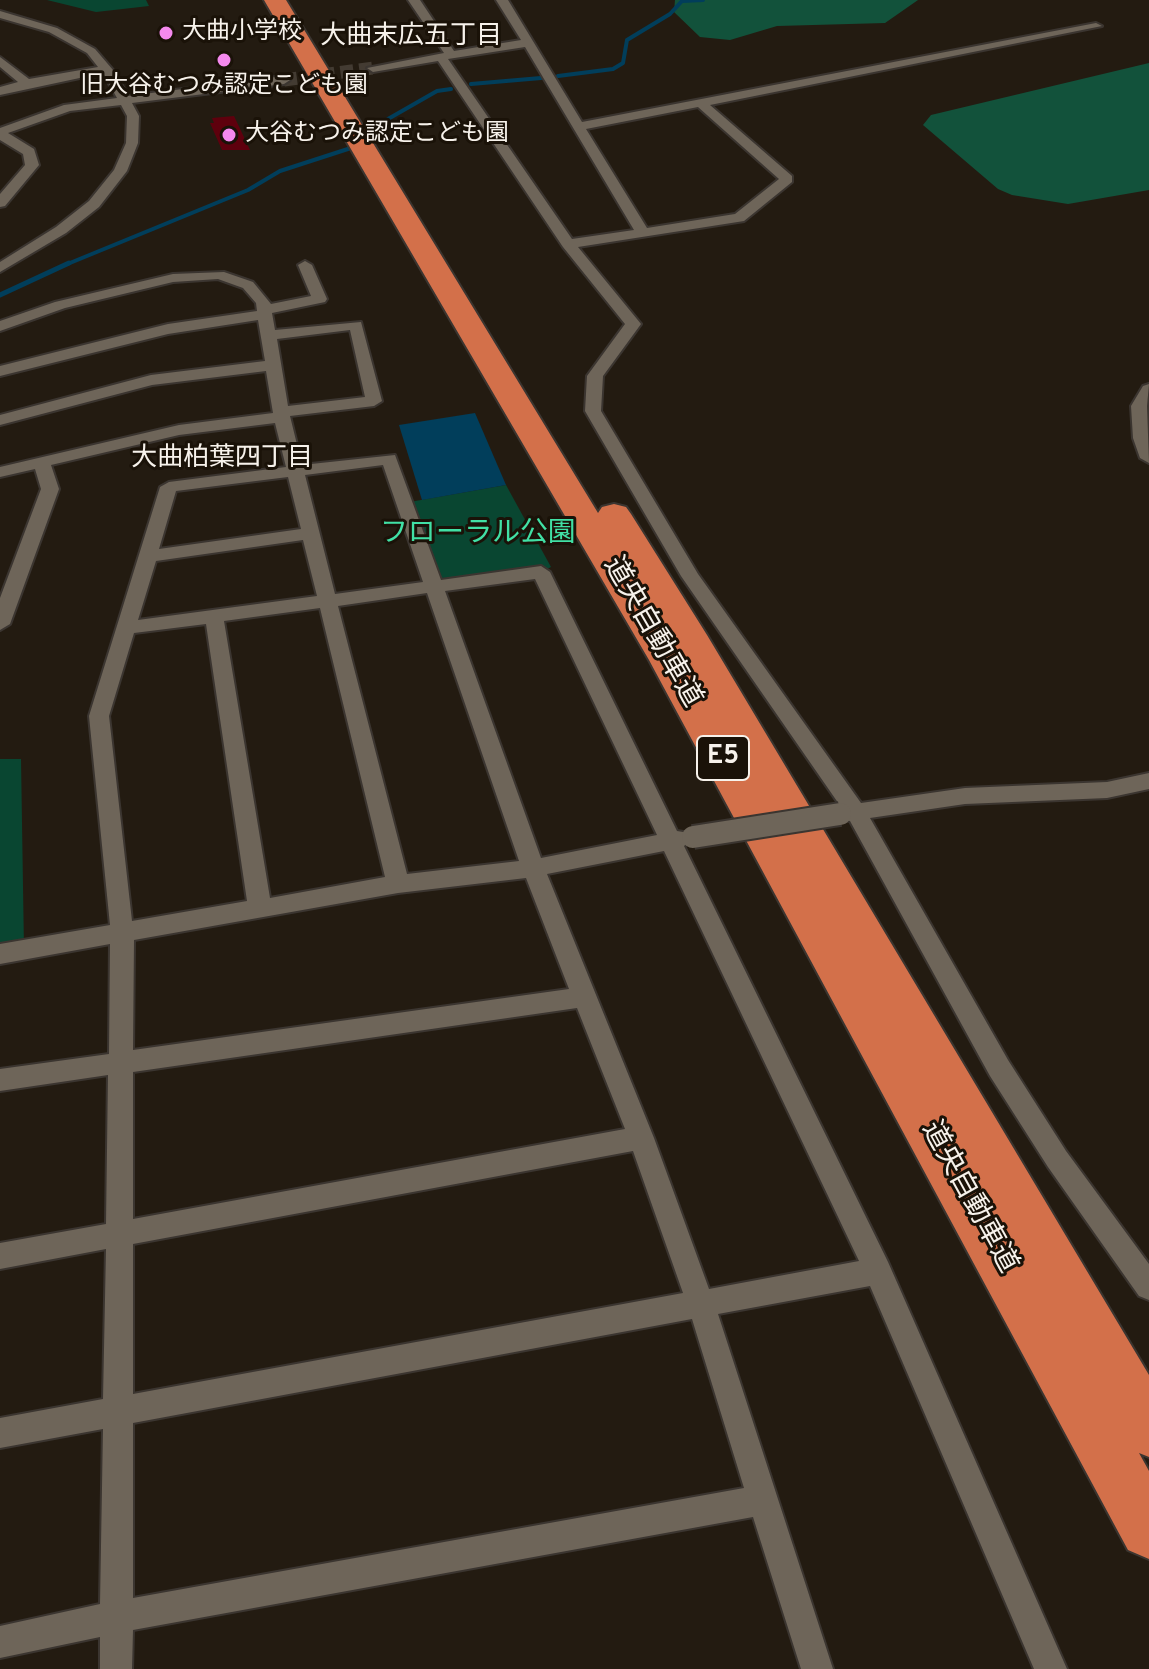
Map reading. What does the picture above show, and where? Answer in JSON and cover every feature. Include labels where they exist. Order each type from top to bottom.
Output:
[{"type":"highway","name":"道央自動車道","points":[[275,0],[668,660],[921,1111],[1149,1529]]},
{"type":"highway","name":"道央自動車道","points":[[295,0],[689,635],[1149,1429]]},
{"type":"street","points":[[414,0],[446,56],[568,244],[633,324],[595,376],[593,411],[690,576],[848,813],[999,1068],[1057,1159],[1149,1287]]},
{"type":"street","points":[[502,0],[644,234]]},
{"type":"street","points":[[0,14],[53,30],[91,51],[133,116],[132,143],[120,171],[94,204],[61,230],[0,268]]},
{"type":"street","points":[[580,126],[1096,26]]},
{"type":"street","points":[[373,68],[526,43]]},
{"type":"street","points":[[0,61],[27,83]]},
{"type":"street","points":[[0,91],[105,69]]},
{"type":"street","points":[[0,133],[68,108],[284,80]]},
{"type":"street","points":[[568,244],[739,218],[787,179],[702,104]]},
{"type":"street","points":[[0,133],[29,152],[32,165],[0,203]]},
{"type":"street","points":[[0,371],[168,329],[320,299],[305,265]]},
{"type":"street","points":[[0,326],[60,305],[173,278],[219,275],[248,285],[263,302],[281,415],[398,884]]},
{"type":"street","points":[[0,472],[179,430],[374,401],[356,325],[268,335]]},
{"type":"street","points":[[0,420],[151,380],[273,365]]},
{"type":"street","points":[[1149,389],[1139,406],[1141,438],[1149,458]]},
{"type":"street","points":[[116,1669],[122,1233],[122,933],[99,716],[169,487],[389,459],[533,868],[641,1138],[701,1304],[817,1669]]},
{"type":"street","points":[[0,624],[50,489],[42,462]]},
{"type":"street","points":[[148,556],[310,533]]},
{"type":"street","points":[[127,628],[541,572],[682,839],[878,1271],[1051,1669]]},
{"type":"street","points":[[214,616],[260,909]]},
{"type":"street","points":[[0,954],[398,884],[533,868],[682,839],[848,813],[965,796],[1107,790],[1149,781]]},
{"type":"street","points":[[0,1080],[585,997]]},
{"type":"street","points":[[0,1256],[641,1138]]},
{"type":"street","points":[[0,1433],[878,1271]]},
{"type":"street","points":[[0,1642],[117,1617],[765,1500]]},
{"type":"green space","points":[[47,0],[146,0],[149,6],[96,12]]},
{"type":"green space","points":[[675,0],[918,0],[885,23],[777,26],[730,40],[700,37],[674,12]]},
{"type":"green space","points":[[1149,63],[1149,190],[1068,204],[1012,195],[998,189],[923,125],[931,115]]},
{"type":"green space","name":"フローラル公園","points":[[506,485],[551,567],[541,572],[433,585],[404,503]]},
{"type":"green space","points":[[0,759],[21,759],[24,950],[0,953]]},
{"type":"water","points":[[475,413],[506,485],[422,500],[399,425]]},
{"type":"building","name":"大谷むつみ認定こども園","points":[[234,116],[250,150],[222,150],[210,123],[214,123],[212,118]]},
{"type":"waterway","points":[[558,76],[613,69],[623,63],[627,40],[670,14],[682,1],[703,0]]},
{"type":"waterway","points":[[471,84],[541,78]]},
{"type":"waterway","points":[[383,133],[388,119],[437,91],[451,89]]},
{"type":"waterway","points":[[65,265],[248,190],[280,171],[354,147]]},
{"type":"waterway","points":[[0,295],[69,263]]},
{"type":"tunnel","points":[[284,80],[373,68]]},
{"type":"place","name":"大曲小学校","points":[[166,33]]},
{"type":"place","name":"旧大谷むつみ認定こども園","points":[[224,60]]},
{"type":"place","name":"大谷むつみ認定こども園","points":[[229,135]]},
{"type":"district","name":"大曲末広五丁目","points":[[411,38]]},
{"type":"district","name":"大曲柏葉四丁目","points":[[222,460]]}]
